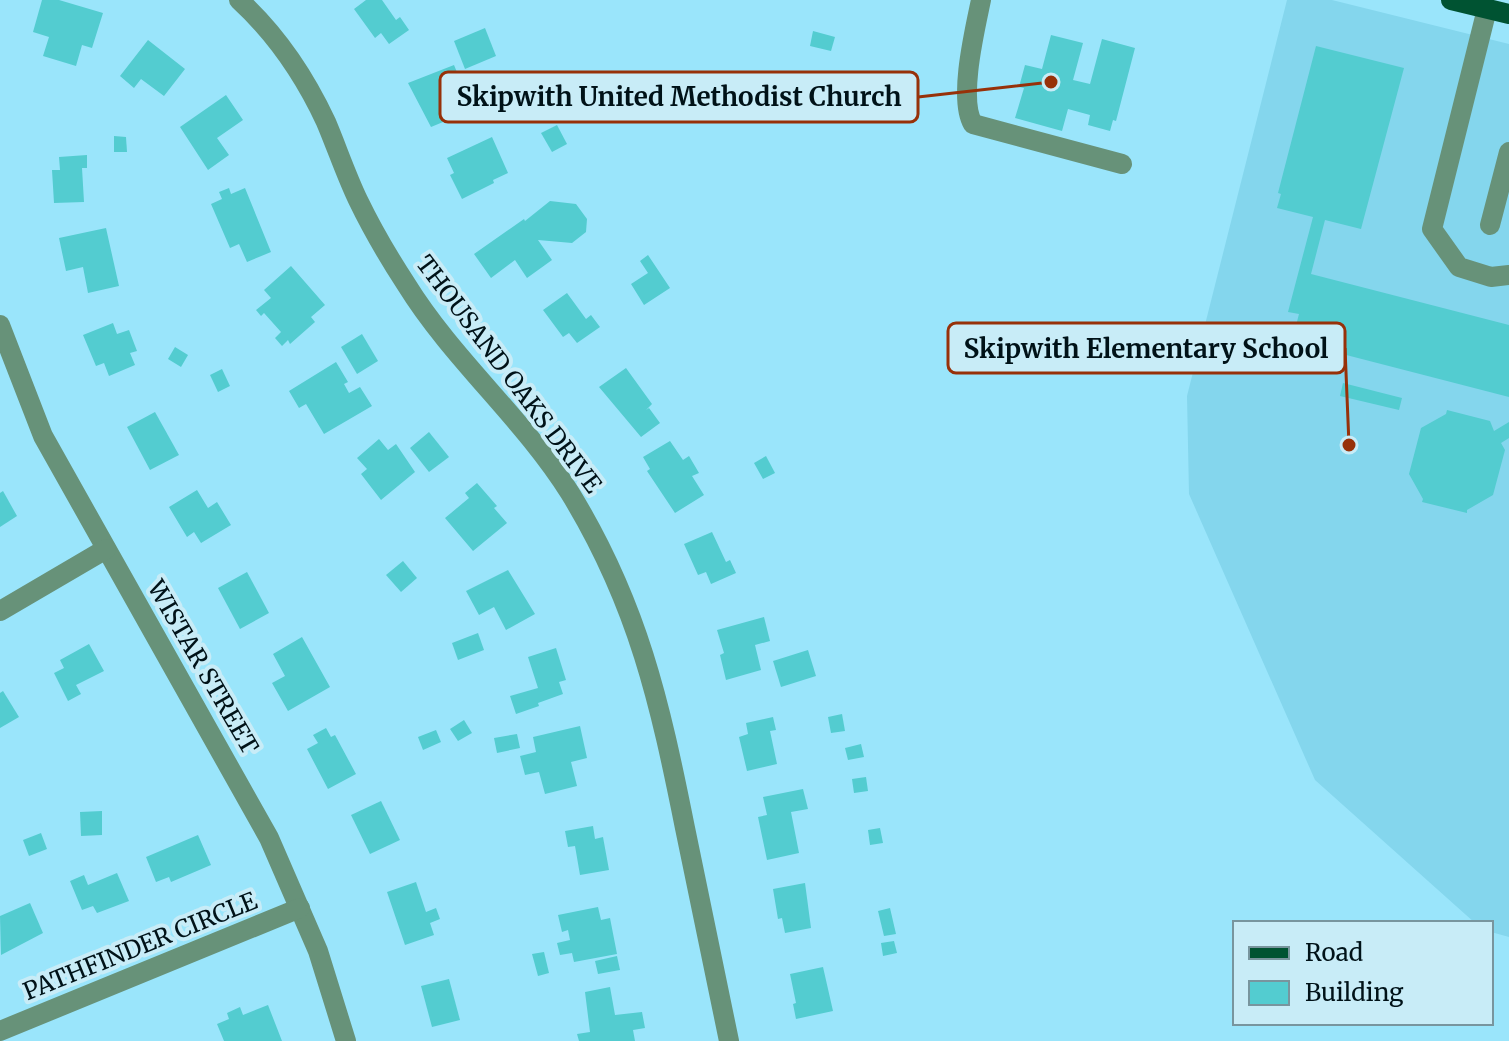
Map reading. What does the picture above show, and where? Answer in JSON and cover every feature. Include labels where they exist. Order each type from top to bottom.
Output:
[{"type":"main road","points":[[1451,0],[1509,14]]},
{"type":"street","name":"THOUSAND OAKS DRIVE","points":[[239,0],[283,49],[304,81],[325,121],[359,201],[406,285],[448,343],[547,460],[570,492],[606,557],[631,612],[655,689],[729,1041]]},
{"type":"street","points":[[981,0],[970,54],[967,114],[973,124],[1122,164]]},
{"type":"street","points":[[1487,9],[1432,229],[1459,267],[1491,277],[1509,275]]},
{"type":"street","points":[[1490,225],[1509,152]]},
{"type":"street","name":"WISTAR STREET","points":[[0,325],[43,436],[269,838],[318,951],[346,1041]]},
{"type":"street","points":[[0,611],[106,549]]},
{"type":"street","name":"PATHFINDER CIRCLE","points":[[0,1031],[300,908]]},
{"type":"shaded area","points":[[1287,0],[1332,0],[1509,44],[1509,937],[1493,933],[1493,921],[1473,921],[1315,780],[1189,494],[1187,396]]},
{"type":"building","points":[[42,0],[59,0],[103,13],[92,48],[82,45],[76,66],[43,56],[49,37],[33,32]]},
{"type":"building","points":[[366,0],[382,0],[396,20],[400,17],[409,30],[389,44],[381,33],[375,38],[354,9]]},
{"type":"building","points":[[485,28],[496,56],[465,69],[454,41]]},
{"type":"building","points":[[813,31],[835,37],[831,51],[810,46]]},
{"type":"building","points":[[1051,35],[1083,43],[1073,80],[1090,84],[1102,39],[1135,48],[1116,121],[1113,120],[1110,131],[1088,125],[1090,115],[1068,109],[1062,131],[1015,118],[1024,88],[1019,87],[1025,65],[1042,69]]},
{"type":"building","points":[[148,40],[185,69],[164,96],[141,79],[134,88],[120,76]]},
{"type":"building","points":[[1316,46],[1404,68],[1361,229],[1325,220],[1311,274],[1509,325],[1509,397],[1292,341],[1299,314],[1288,312],[1313,217],[1277,208],[1281,194],[1278,193]]},
{"type":"building","points":[[454,65],[463,87],[450,93],[460,115],[431,127],[408,83]]},
{"type":"building","points":[[226,95],[243,120],[217,138],[229,155],[208,170],[180,127]]},
{"type":"building","points":[[557,125],[567,144],[552,152],[541,133]]},
{"type":"building","points":[[114,136],[126,137],[127,152],[114,152]]},
{"type":"building","points":[[492,137],[508,173],[462,199],[450,175],[454,173],[447,158]]},
{"type":"building","points":[[87,155],[87,168],[82,168],[84,202],[54,203],[52,170],[60,170],[59,157]]},
{"type":"building","points":[[229,188],[231,194],[245,188],[271,252],[247,262],[239,244],[230,248],[211,204],[222,199],[219,192]]},
{"type":"building","points":[[550,201],[576,204],[587,219],[586,232],[572,243],[538,240],[552,260],[527,278],[515,260],[491,278],[474,254]]},
{"type":"building","points":[[106,228],[119,286],[88,293],[83,267],[66,271],[59,238]]},
{"type":"building","points":[[648,255],[670,288],[644,305],[631,284],[648,273],[640,261]]},
{"type":"building","points":[[291,266],[325,305],[311,317],[315,322],[290,344],[288,340],[282,346],[275,338],[281,332],[264,313],[261,316],[256,310],[271,298],[264,290]]},
{"type":"building","points":[[567,293],[586,319],[591,315],[600,327],[577,343],[569,333],[563,337],[543,310]]},
{"type":"building","points":[[113,323],[117,334],[129,330],[137,351],[130,353],[135,365],[109,376],[104,363],[96,366],[83,335]]},
{"type":"building","points":[[362,334],[378,361],[357,374],[341,347]]},
{"type":"building","points":[[175,347],[188,355],[181,367],[168,359]]},
{"type":"building","points":[[336,362],[348,382],[344,384],[349,393],[360,387],[372,406],[324,434],[306,404],[299,408],[289,391]]},
{"type":"building","points":[[626,368],[652,404],[646,410],[649,408],[660,423],[641,437],[599,387]]},
{"type":"building","points":[[222,369],[230,386],[218,392],[210,375]]},
{"type":"building","points":[[1343,383],[1402,398],[1399,410],[1340,396]]},
{"type":"building","points":[[1447,410],[1490,421],[1494,431],[1509,422],[1509,438],[1501,443],[1505,450],[1493,495],[1467,510],[1467,513],[1422,502],[1409,474],[1421,428],[1446,414]]},
{"type":"building","points":[[155,412],[179,455],[150,470],[127,427]]},
{"type":"building","points":[[429,432],[449,457],[429,472],[410,448]]},
{"type":"building","points":[[379,439],[388,450],[396,444],[415,472],[381,500],[361,474],[367,469],[357,458]]},
{"type":"building","points":[[670,441],[683,460],[689,456],[699,473],[692,476],[704,495],[675,513],[647,471],[650,469],[643,457]]},
{"type":"building","points":[[766,456],[775,473],[763,479],[754,463]]},
{"type":"building","points":[[477,483],[507,523],[473,551],[445,518],[469,498],[465,493]]},
{"type":"building","points":[[197,490],[208,508],[217,502],[231,525],[201,543],[194,532],[187,537],[169,507]]},
{"type":"building","points":[[3,491],[17,516],[0,527],[0,493]]},
{"type":"building","points":[[712,532],[726,562],[730,560],[736,573],[711,584],[706,572],[698,575],[684,544]]},
{"type":"building","points":[[403,561],[417,578],[401,592],[386,575]]},
{"type":"building","points":[[508,570],[535,614],[506,630],[494,607],[479,615],[466,591]]},
{"type":"building","points":[[247,572],[269,613],[240,629],[218,588]]},
{"type":"building","points":[[764,617],[770,641],[755,645],[761,670],[726,680],[720,655],[724,653],[717,630]]},
{"type":"building","points":[[478,633],[484,650],[458,660],[452,643]]},
{"type":"building","points":[[302,637],[330,687],[288,711],[272,683],[285,676],[273,654]]},
{"type":"building","points":[[89,644],[104,671],[76,685],[81,694],[68,701],[54,673],[64,668],[60,660]]},
{"type":"building","points":[[556,648],[566,680],[559,682],[563,694],[516,714],[510,696],[538,688],[528,657]]},
{"type":"building","points":[[808,650],[816,676],[781,687],[773,661]]},
{"type":"building","points":[[3,691],[19,717],[0,728],[0,693]]},
{"type":"building","points":[[842,714],[845,731],[831,733],[828,717]]},
{"type":"building","points":[[773,717],[776,730],[770,731],[777,764],[747,771],[739,737],[748,734],[746,723]]},
{"type":"building","points":[[464,720],[472,733],[458,741],[450,729]]},
{"type":"building","points":[[580,726],[587,758],[571,762],[577,786],[545,794],[539,772],[525,775],[520,756],[536,752],[533,737]]},
{"type":"building","points":[[326,728],[331,737],[335,735],[356,774],[328,789],[307,749],[318,743],[313,735]]},
{"type":"building","points":[[436,730],[441,742],[423,750],[418,737]]},
{"type":"building","points":[[517,734],[520,748],[497,753],[494,738]]},
{"type":"building","points":[[861,744],[864,757],[848,760],[845,748]]},
{"type":"building","points":[[866,777],[868,791],[854,793],[852,779]]},
{"type":"building","points":[[803,789],[808,809],[791,812],[799,853],[767,860],[758,817],[767,815],[763,797]]},
{"type":"building","points":[[381,801],[400,840],[370,854],[351,815]]},
{"type":"building","points":[[102,811],[102,835],[81,836],[80,812]]},
{"type":"building","points":[[593,826],[595,839],[603,837],[609,870],[580,875],[575,846],[568,847],[565,831]]},
{"type":"building","points":[[880,828],[883,843],[870,845],[868,830]]},
{"type":"building","points":[[41,833],[47,849],[29,856],[23,840]]},
{"type":"building","points":[[198,835],[211,865],[171,882],[169,877],[156,882],[146,857]]},
{"type":"building","points":[[117,873],[129,901],[97,913],[93,906],[82,910],[70,881],[84,875],[88,885]]},
{"type":"building","points":[[416,882],[426,912],[436,908],[440,919],[430,923],[434,935],[405,945],[387,892]]},
{"type":"building","points":[[805,883],[811,928],[785,933],[782,918],[778,919],[773,889]]},
{"type":"building","points":[[30,903],[43,933],[1,955],[0,916]]},
{"type":"building","points":[[598,907],[601,920],[610,918],[617,954],[574,962],[572,953],[560,955],[557,943],[570,940],[568,930],[562,932],[558,915]]},
{"type":"building","points":[[890,908],[896,934],[884,936],[878,911]]},
{"type":"building","points":[[894,941],[897,953],[883,956],[881,943]]},
{"type":"building","points":[[544,952],[549,973],[538,976],[532,954]]},
{"type":"building","points":[[617,956],[620,970],[598,974],[595,961]]},
{"type":"building","points":[[823,967],[833,1011],[796,1019],[790,974]]},
{"type":"building","points":[[449,979],[460,1020],[432,1027],[421,986]]},
{"type":"building","points":[[610,987],[615,1015],[642,1012],[645,1028],[633,1030],[635,1041],[579,1041],[577,1034],[590,1032],[585,992]]},
{"type":"building","points":[[268,1005],[282,1041],[224,1041],[217,1024],[229,1019],[227,1013],[240,1007],[243,1015]]},
{"type":"place","name":"Skipwith United Methodist Church","points":[[1051,82]]},
{"type":"place","name":"Skipwith Elementary School","points":[[1349,445]]}]
